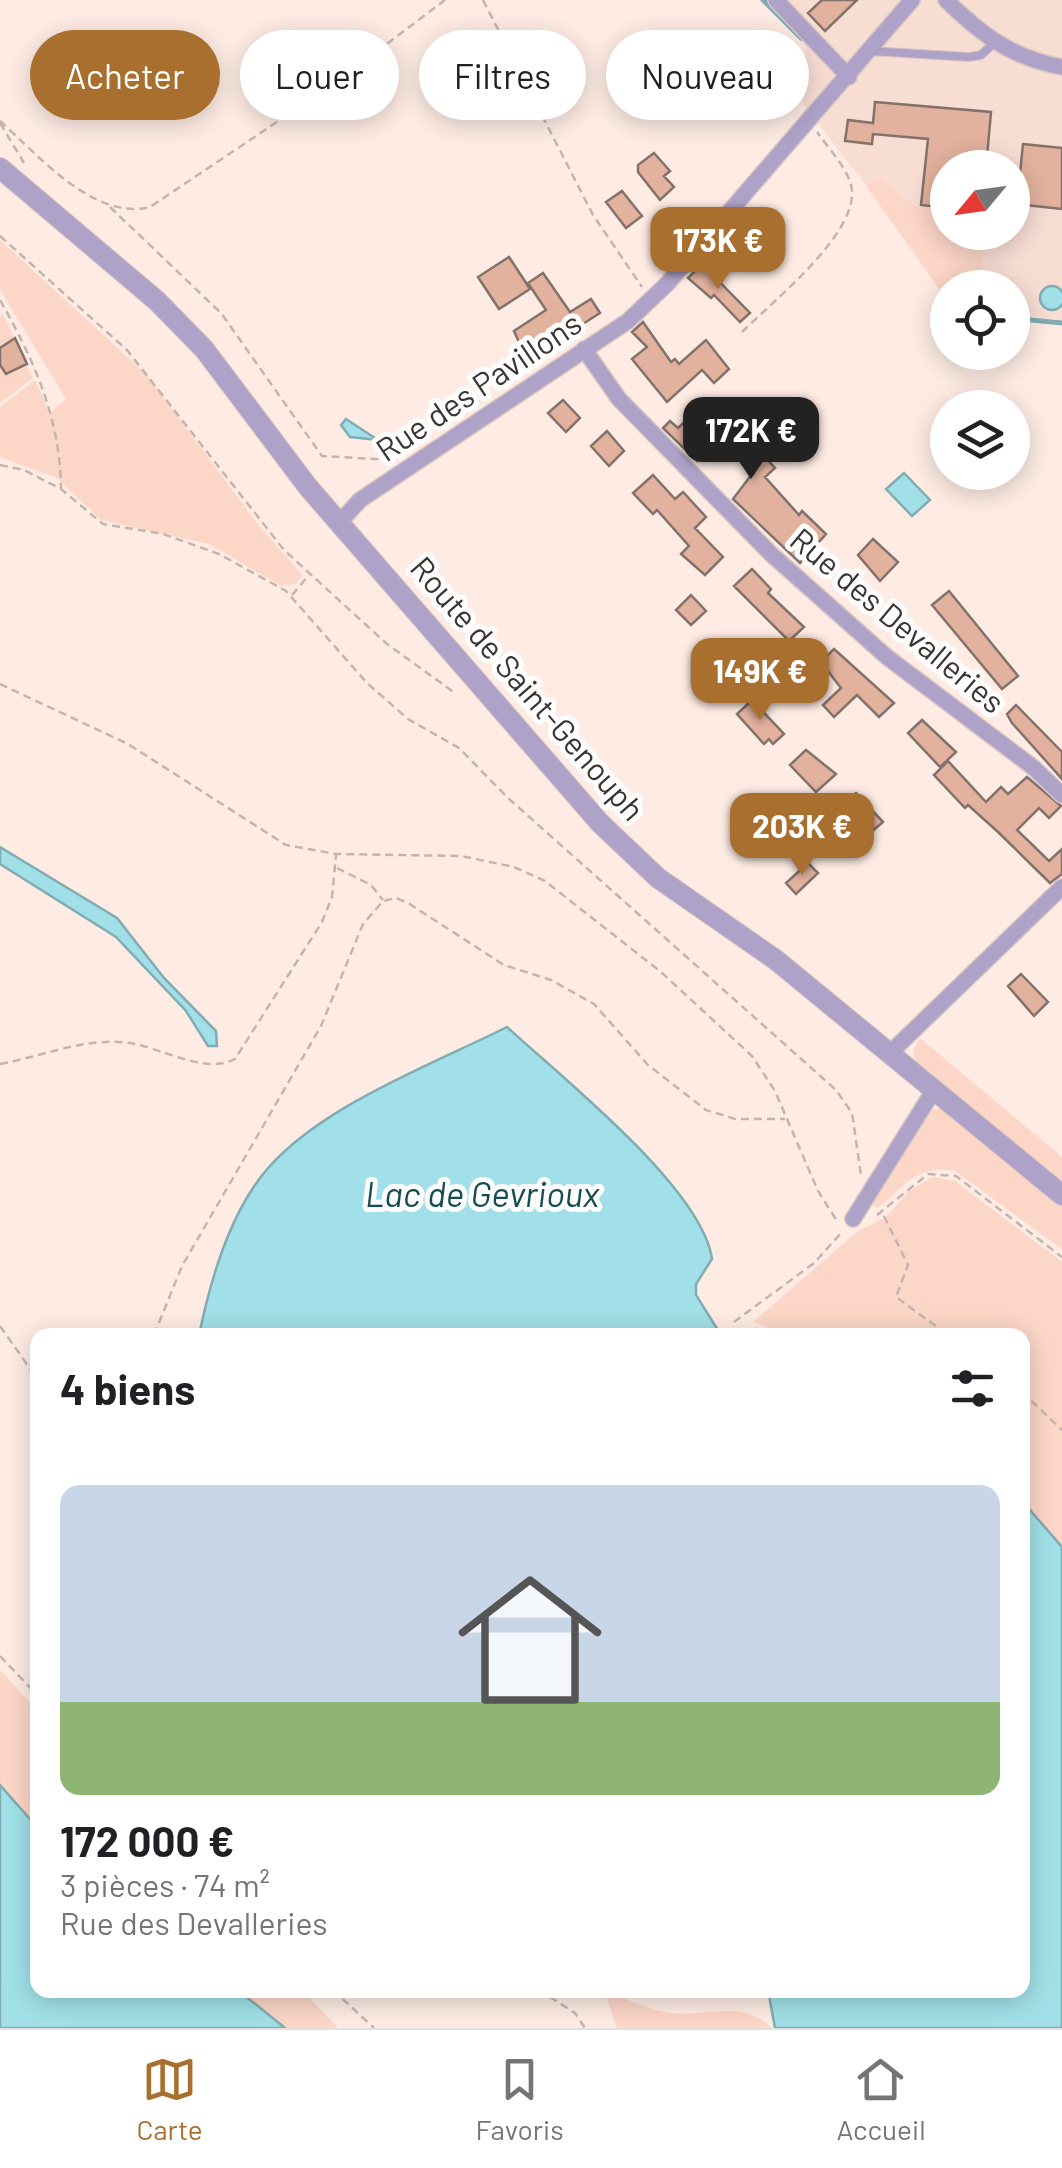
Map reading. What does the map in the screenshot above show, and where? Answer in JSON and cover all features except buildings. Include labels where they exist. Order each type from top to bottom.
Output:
[{"type":"street","points":[[776,0],[848,76]]},
{"type":"street","name":"Rue des Pavillons","points":[[341,521],[360,500],[628,321],[809,122],[912,0]]},
{"type":"street","points":[[946,0],[994,43],[1017,56],[1062,67]]},
{"type":"street","name":"Route de Saint-Genouph","points":[[0,168],[184,327],[308,487],[600,823],[658,878],[776,960],[1062,1195]]},
{"type":"street","name":"Rue des Devalleries","points":[[584,349],[619,399],[772,554],[887,657],[1042,774],[1062,795]]},
{"type":"street","points":[[890,1053],[1062,887]]},
{"type":"street","points":[[853,1219],[934,1090]]},
{"type":"lane","points":[[871,51],[970,57],[981,55],[994,43]]},
{"type":"path","points":[[0,121],[68,178],[110,206],[136,210],[165,200],[335,83],[445,0]]},
{"type":"path","points":[[483,0],[593,215],[652,298]]},
{"type":"path","points":[[742,332],[834,239],[850,215],[853,194],[847,174],[809,122]]},
{"type":"path","points":[[110,206],[116,218],[220,314],[317,452],[328,460],[384,457],[408,468]]},
{"type":"path","points":[[0,236],[127,350],[176,408],[269,535],[388,644],[455,694]]},
{"type":"path","points":[[0,300],[52,408],[61,448],[61,489]]},
{"type":"path","points":[[0,465],[24,470],[61,489],[102,524],[163,534],[219,554],[291,596],[367,683],[408,718],[459,748],[508,798],[836,1090],[852,1112],[857,1129],[860,1184]]},
{"type":"path","points":[[291,596],[310,575]]},
{"type":"path","points":[[0,684],[128,744],[272,838],[336,854],[461,856],[537,876],[715,1018],[764,1071],[818,1191],[844,1230],[814,1263],[734,1322]]},
{"type":"path","points":[[0,1064],[98,1041],[159,1048],[210,1065],[235,1059],[322,922],[332,897],[336,854]]},
{"type":"path","points":[[335,867],[371,886],[383,901]]},
{"type":"path","points":[[157,1328],[182,1266],[321,1026],[362,924],[383,901],[396,898],[408,903],[504,965],[575,990],[594,1004],[648,1064],[706,1110],[735,1119],[787,1120]]},
{"type":"path","points":[[853,1219],[882,1214],[928,1174],[956,1176],[1062,1257]]},
{"type":"path","points":[[882,1214],[908,1265],[896,1297],[938,1328]]},
{"type":"path","points":[[0,1326],[30,1369]]},
{"type":"path","points":[[1030,1400],[1062,1430]]},
{"type":"path","points":[[0,1656],[30,1688]]},
{"type":"path","points":[[342,1998],[374,2028]]},
{"type":"path","points":[[552,1998],[575,2013],[585,2028]]},
{"type":"shaded area","points":[[761,0],[1062,0],[1062,320],[1030,317],[1030,270],[983,270],[984,250],[1030,250],[1030,150],[930,150],[930,207],[915,206],[881,178],[866,186],[809,111],[809,30],[790,30]]},
{"type":"shaded area","points":[[881,178],[915,206],[930,207],[930,250],[984,250],[983,270],[930,270],[930,276],[866,186]]},
{"type":"shaded area","points":[[0,240],[147,375],[256,522],[303,576],[295,584],[281,586],[209,544],[101,520],[57,478],[0,457],[0,407],[35,380],[50,413],[66,399],[0,290]]},
{"type":"shaded area","points":[[3,314],[33,378],[0,403],[0,317]]},
{"type":"shaded area","points":[[920,1038],[1062,1157],[1062,1183],[915,1060],[913,1051]]},
{"type":"shaded area","points":[[940,1108],[1062,1204],[1062,1249],[955,1171],[924,1173],[876,1208],[872,1203],[929,1110]]},
{"type":"shaded area","points":[[933,1177],[955,1181],[1062,1262],[1062,1547],[1030,1510],[1030,1328],[771,1328],[753,1322],[857,1232],[886,1217],[910,1190]]},
{"type":"shaded area","points":[[0,1670],[30,1702],[30,1819],[0,1785]]},
{"type":"shaded area","points":[[248,1998],[310,1998],[338,2028],[285,2028]]},
{"type":"shaded area","points":[[624,1998],[672,2013],[749,2014],[771,2028],[617,2028],[607,1999]]},
{"type":"water","points":[[1047,287],[1060,290],[1063,303],[1057,309],[1047,309],[1041,303],[1041,293]]},
{"type":"water","points":[[346,419],[378,440],[350,437],[341,425]]},
{"type":"water","points":[[904,473],[930,500],[912,516],[886,489]]},
{"type":"water","points":[[0,847],[117,918],[164,978],[216,1031],[217,1046],[208,1046],[186,1011],[116,937],[0,864]]},
{"type":"water","name":"Lac de Gevrioux","points":[[507,1027],[626,1135],[683,1200],[703,1231],[712,1259],[696,1284],[696,1295],[717,1328],[201,1328],[229,1233],[260,1178],[282,1153],[310,1131],[409,1073]]},
{"type":"water","points":[[1030,1510],[1062,1547],[1062,2028],[775,2028],[769,1998],[1030,1998]]},
{"type":"water","points":[[0,1785],[30,1819],[30,1998],[248,1998],[285,2028],[0,2028]]},
{"type":"waterway","points":[[763,0],[793,30]]},
{"type":"waterway","points":[[1030,320],[1062,323]]}]
